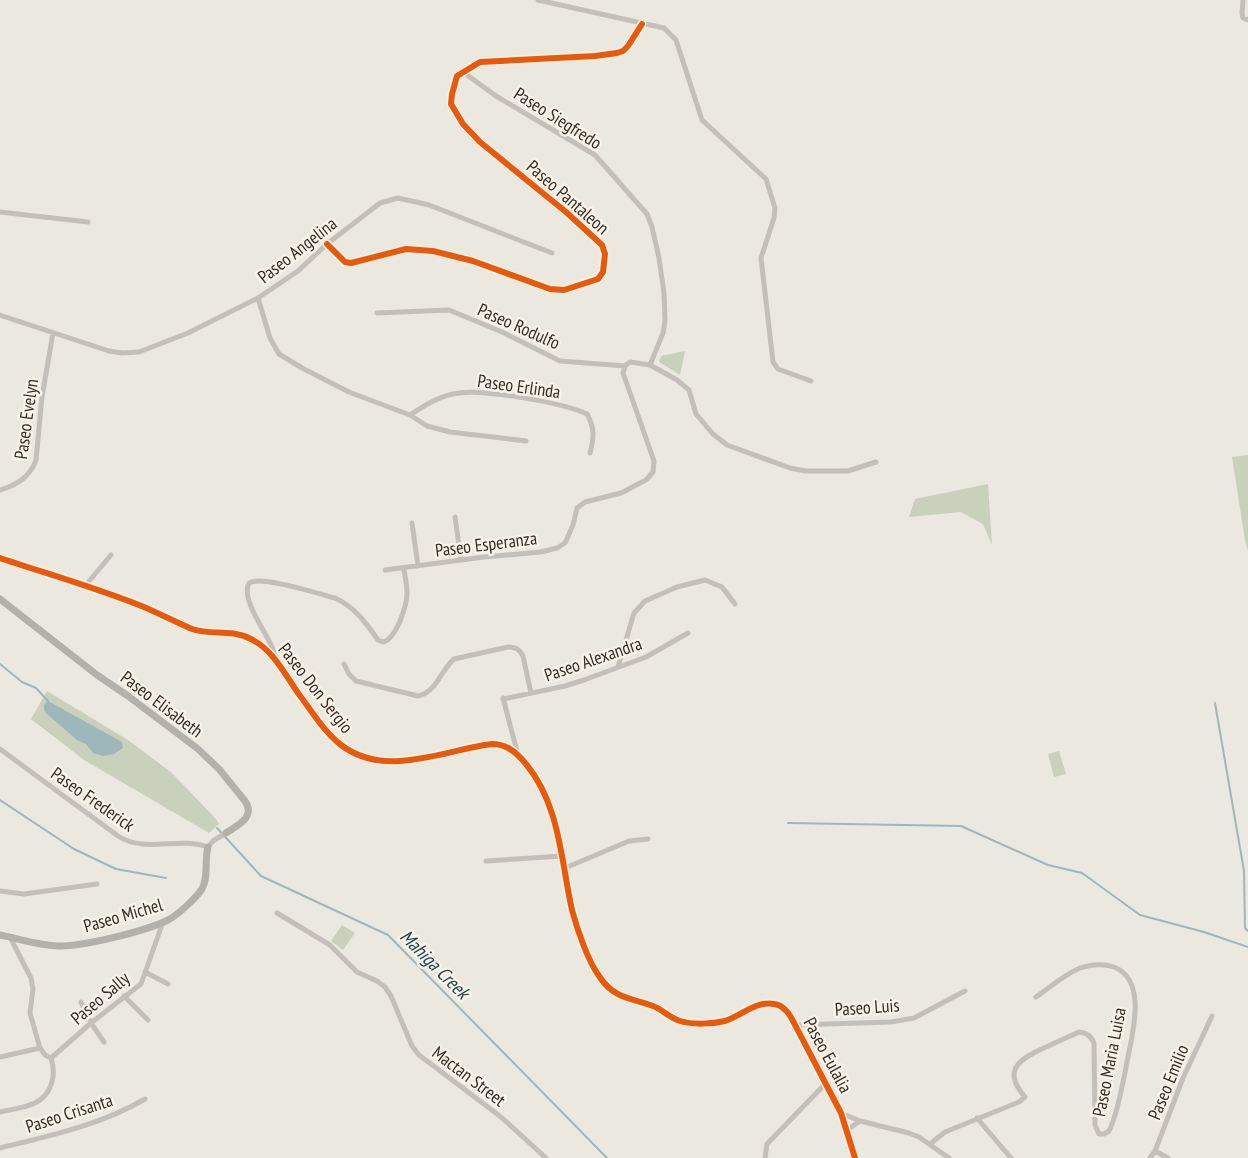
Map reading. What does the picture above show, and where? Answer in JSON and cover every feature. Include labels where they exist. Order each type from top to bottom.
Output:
[{"type":"street","points":[[538,0],[664,28],[676,40],[702,120],[766,179],[774,208],[774,218],[761,258],[774,362],[778,369],[811,381]]},
{"type":"street","points":[[1242,0],[1243,18],[1248,20]]},
{"type":"street","points":[[463,72],[480,62],[595,56],[617,53],[623,51],[628,46],[642,24]]},
{"type":"street","name":"Paseo Pantaleon","points":[[327,244],[345,262],[351,263],[406,249],[433,251],[473,261],[550,289],[564,290],[577,287],[598,279],[604,272],[605,254],[602,245],[566,212],[480,142],[463,124],[452,104],[452,94],[457,76],[463,72]]},
{"type":"street","name":"Paseo Siegfredo","points":[[463,72],[505,101],[595,154],[647,214],[659,258],[664,293],[665,321],[663,333],[650,365]]},
{"type":"street","name":"Paseo Angelina","points":[[0,315],[109,351],[122,353],[139,352],[188,333],[258,298],[298,271],[327,244],[380,203],[398,198],[429,206],[552,253]]},
{"type":"street","points":[[0,212],[88,222]]},
{"type":"street","points":[[258,298],[270,338],[279,354],[302,368],[349,392],[410,415],[427,426],[450,432],[526,441]]},
{"type":"street","name":"Paseo Rodulfo","points":[[377,313],[449,310],[502,332],[560,360],[625,366],[630,362],[650,365],[677,380],[688,390],[696,414],[727,445],[790,468],[806,471],[848,471],[876,462]]},
{"type":"street","name":"Paseo Evelyn","points":[[0,490],[14,485],[27,477],[34,467],[42,397],[53,333]]},
{"type":"street","name":"Paseo Esperanza","points":[[385,570],[541,552],[557,548],[565,543],[573,525],[577,508],[585,502],[621,493],[646,480],[653,472],[654,461],[623,373],[625,366]]},
{"type":"street","name":"Paseo Erlinda","points":[[410,415],[440,398],[459,392],[494,394],[555,404],[587,414],[594,434],[590,454]]},
{"type":"street","points":[[454,518],[461,560]]},
{"type":"street","points":[[412,523],[418,566]]},
{"type":"street","points":[[85,586],[111,555]]},
{"type":"street","name":"Paseo Don Sergio","points":[[0,558],[143,607],[192,628],[208,632],[234,633],[249,638],[265,648],[276,660],[327,732],[340,745],[363,757],[375,760],[400,761],[492,744],[506,746],[518,755],[544,790],[565,868],[575,919],[593,968],[606,985]]},
{"type":"street","points":[[276,660],[273,648],[262,631],[250,603],[247,592],[249,583],[259,580],[271,582],[335,598],[355,610],[378,640],[383,642],[388,641],[393,635],[403,611],[407,594],[404,569]]},
{"type":"street","points":[[618,667],[634,613],[645,601],[677,587],[705,580],[722,587],[735,604]]},
{"type":"street","name":"Paseo Elisabeth","points":[[0,599],[97,675],[187,740],[208,758],[245,801],[249,808],[246,819],[219,837],[208,847]]},
{"type":"street","name":"Paseo Alexandra","points":[[518,755],[503,698],[565,686],[646,657],[688,633]]},
{"type":"street","points":[[344,664],[349,674],[356,680],[418,696],[426,695],[448,664],[454,659],[515,647],[520,650],[523,656],[531,694]]},
{"type":"street","name":"Paseo Frederick","points":[[0,749],[126,841],[143,845],[196,844],[208,847]]},
{"type":"street","points":[[565,868],[629,841],[648,839]]},
{"type":"street","name":"Paseo Michel","points":[[0,935],[35,943],[62,946],[110,937],[163,922],[174,916],[202,888],[205,882],[208,847]]},
{"type":"street","points":[[486,862],[562,856]]},
{"type":"street","points":[[0,891],[24,894],[97,884]]},
{"type":"street","name":"Mactan Street","points":[[277,913],[330,945],[353,968],[377,981],[385,988],[391,996],[412,1046],[419,1055],[501,1117],[546,1158]]},
{"type":"street","name":"Paseo Sally","points":[[51,1058],[140,984],[163,922]]},
{"type":"street","points":[[0,1112],[35,1104],[47,1096],[54,1073],[51,1058],[45,1055],[40,1048],[30,1013],[33,989],[31,978],[10,937]]},
{"type":"street","name":"Paseo Maria Luisa","points":[[930,1144],[939,1135],[1019,1102],[1025,1097],[1018,1088],[1015,1078],[1015,1070],[1018,1064],[1025,1056],[1078,1032],[1086,1033],[1091,1037],[1095,1049],[1096,1130],[1099,1134],[1109,1131],[1125,1073],[1134,1024],[1135,998],[1127,977],[1118,969],[1097,964],[1069,974],[1036,997]]},
{"type":"street","points":[[146,972],[168,984]]},
{"type":"street","name":"Paseo Eulalia","points":[[606,985],[615,994],[655,1007],[680,1021],[700,1023],[724,1021],[760,1005],[769,1003],[781,1006],[789,1013],[841,1113],[855,1158]]},
{"type":"street","name":"Paseo Luis","points":[[795,1024],[891,1022],[920,1015],[965,991]]},
{"type":"street","points":[[124,996],[148,1020]]},
{"type":"street","points":[[80,1002],[104,1042]]},
{"type":"street","name":"Paseo Emilio","points":[[1150,1158],[1156,1151],[1183,1078],[1212,1016]]},
{"type":"street","points":[[0,1057],[40,1048]]},
{"type":"street","points":[[765,1158],[767,1144],[826,1083]]},
{"type":"street","name":"Paseo Crisanta","points":[[0,1148],[91,1123],[131,1107],[145,1099]]},
{"type":"street","points":[[841,1113],[860,1121],[908,1133],[930,1144],[949,1158]]},
{"type":"street","points":[[978,1118],[1012,1158]]},
{"type":"street","points":[[847,1130],[860,1121]]},
{"type":"street","points":[[1156,1151],[1168,1158]]},
{"type":"green space","points":[[685,351],[680,375],[659,362],[661,356]]},
{"type":"green space","points":[[1248,455],[1248,551],[1232,457]]},
{"type":"green space","points":[[988,484],[992,545],[983,524],[961,512],[909,517],[915,499]]},
{"type":"green space","points":[[47,691],[128,740],[172,773],[219,824],[209,833],[84,760],[31,719]]},
{"type":"green space","points":[[1059,751],[1066,774],[1054,777],[1048,754]]},
{"type":"green space","points":[[342,925],[355,933],[343,950],[331,941]]},
{"type":"water","points":[[48,701],[122,742],[123,748],[114,754],[103,756],[93,753],[86,744],[77,740],[47,714],[44,710],[44,705]]},
{"type":"waterway","points":[[0,664],[22,682],[36,688],[48,701]]},
{"type":"waterway","points":[[1215,703],[1244,871],[1245,928],[1248,931]]},
{"type":"waterway","points":[[0,800],[74,849],[116,869],[166,878]]},
{"type":"waterway","points":[[788,823],[961,826],[1048,865],[1082,873],[1140,915],[1204,932],[1248,947]]},
{"type":"waterway","name":"Mahiga Creek","points":[[217,828],[261,876],[388,935],[607,1158]]},
{"type":"cycle path","points":[[327,244],[345,262],[351,263],[406,249],[433,251],[473,261],[550,289],[564,290],[598,279],[603,272],[605,254],[602,245],[566,212],[480,142],[463,124],[451,104],[452,94],[457,76],[480,62],[595,56],[617,53],[623,51],[628,46],[642,24]]},
{"type":"cycle path","points":[[0,558],[126,600],[192,629],[236,634],[251,639],[266,649],[272,656],[329,734],[341,745],[358,755],[377,760],[396,761],[415,760],[492,744],[497,744],[511,750],[526,764],[546,797],[558,834],[572,910],[577,926],[591,962],[605,984],[623,997],[653,1006],[676,1020],[691,1023],[725,1021],[749,1009],[768,1003],[783,1008],[788,1012],[841,1113],[855,1158]]}]
